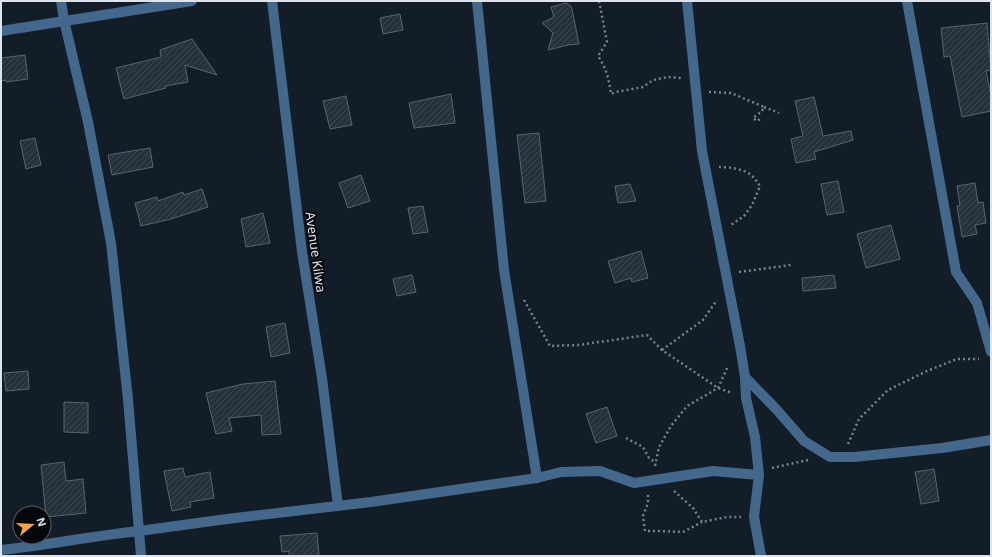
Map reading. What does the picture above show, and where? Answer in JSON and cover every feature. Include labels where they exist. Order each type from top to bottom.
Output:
[{"type":"street","points":[[61,1],[64,20],[88,122],[111,244],[128,399],[141,556]]},
{"type":"street","points":[[1,31],[192,1]]},
{"type":"street","name":"Avenue Kilwa","points":[[272,1],[302,252],[322,378],[338,506]]},
{"type":"street","points":[[477,1],[504,270],[537,478]]},
{"type":"street","points":[[687,1],[702,151],[740,346],[745,378],[746,398],[755,437],[759,475],[754,517],[761,556]]},
{"type":"street","points":[[907,1],[956,272],[977,303],[991,352]]},
{"type":"street","points":[[745,378],[777,410],[804,441],[830,457],[942,448],[991,440]]},
{"type":"street","points":[[1,550],[34,547],[102,535],[371,502],[537,478],[561,472],[600,471],[634,483],[713,471],[759,475]]},
{"type":"path","points":[[599,1],[608,42],[598,56],[607,72],[611,94],[643,87],[653,80],[668,77],[694,77],[702,89],[710,93],[732,94],[779,113]]},
{"type":"path","points":[[760,119],[757,121],[753,118],[762,111],[764,107]]},
{"type":"path","points":[[718,236],[744,216],[752,205],[760,186],[753,176],[747,172],[719,167]]},
{"type":"path","points":[[522,296],[550,346],[579,345],[647,335],[662,350],[718,388],[746,398]]},
{"type":"path","points":[[842,457],[859,419],[888,390],[927,371],[957,359],[982,360]]},
{"type":"path","points":[[759,475],[775,467],[830,457]]},
{"type":"building","points":[[566,3],[571,6],[572,9],[579,44],[548,50],[553,33],[542,23],[554,17],[551,7]]},
{"type":"building","points":[[400,14],[403,30],[383,34],[380,18]]},
{"type":"building","points":[[987,23],[991,70],[986,71],[991,95],[991,111],[962,117],[950,56],[944,57],[941,28]]},
{"type":"building","points":[[192,39],[217,75],[185,65],[188,82],[165,86],[166,88],[124,99],[116,68],[161,57],[160,50]]},
{"type":"building","points":[[25,55],[28,79],[6,82],[6,80],[1,81],[1,58]]},
{"type":"building","points":[[451,94],[455,123],[414,128],[409,103]]},
{"type":"building","points":[[346,96],[352,125],[330,129],[323,101]]},
{"type":"building","points":[[814,97],[823,136],[851,131],[853,140],[814,152],[816,159],[796,163],[791,139],[803,136],[795,101]]},
{"type":"building","points":[[539,133],[546,201],[525,203],[517,135]]},
{"type":"building","points":[[35,138],[41,165],[26,169],[20,141]]},
{"type":"building","points":[[150,148],[153,167],[112,175],[108,155]]},
{"type":"building","points":[[361,175],[370,201],[348,208],[339,183]]},
{"type":"building","points":[[838,181],[844,212],[827,215],[821,184]]},
{"type":"building","points":[[975,183],[978,203],[983,202],[986,223],[975,225],[977,234],[962,237],[957,206],[960,206],[957,186]]},
{"type":"building","points":[[630,184],[636,201],[618,203],[615,186]]},
{"type":"building","points":[[202,189],[208,207],[171,219],[141,226],[135,203],[157,197],[158,201],[183,192],[184,195]]},
{"type":"building","points":[[423,206],[428,232],[413,234],[408,208]]},
{"type":"building","points":[[263,213],[270,243],[246,247],[241,219]]},
{"type":"building","points":[[891,225],[900,259],[866,268],[857,234]]},
{"type":"building","points":[[641,251],[648,278],[632,282],[631,278],[615,283],[608,261]]},
{"type":"building","points":[[412,275],[416,292],[397,296],[393,279]]},
{"type":"building","points":[[834,275],[836,288],[803,291],[802,278]]},
{"type":"building","points":[[285,323],[290,353],[271,357],[266,327]]},
{"type":"building","points":[[28,371],[29,389],[6,391],[4,373]]},
{"type":"building","points":[[275,381],[281,434],[262,435],[261,415],[229,418],[232,431],[216,434],[206,393],[243,384]]},
{"type":"building","points":[[64,402],[88,403],[88,433],[64,432]]},
{"type":"building","points":[[607,407],[617,436],[596,443],[586,414]]},
{"type":"building","points":[[64,462],[66,481],[83,479],[86,513],[52,516],[52,505],[45,505],[41,465]]},
{"type":"building","points":[[183,468],[185,477],[210,472],[214,498],[190,502],[191,507],[172,511],[164,471]]},
{"type":"building","points":[[934,469],[939,501],[921,504],[915,472]]},
{"type":"building","points":[[317,533],[319,556],[289,556],[289,551],[282,552],[280,536]]}]
